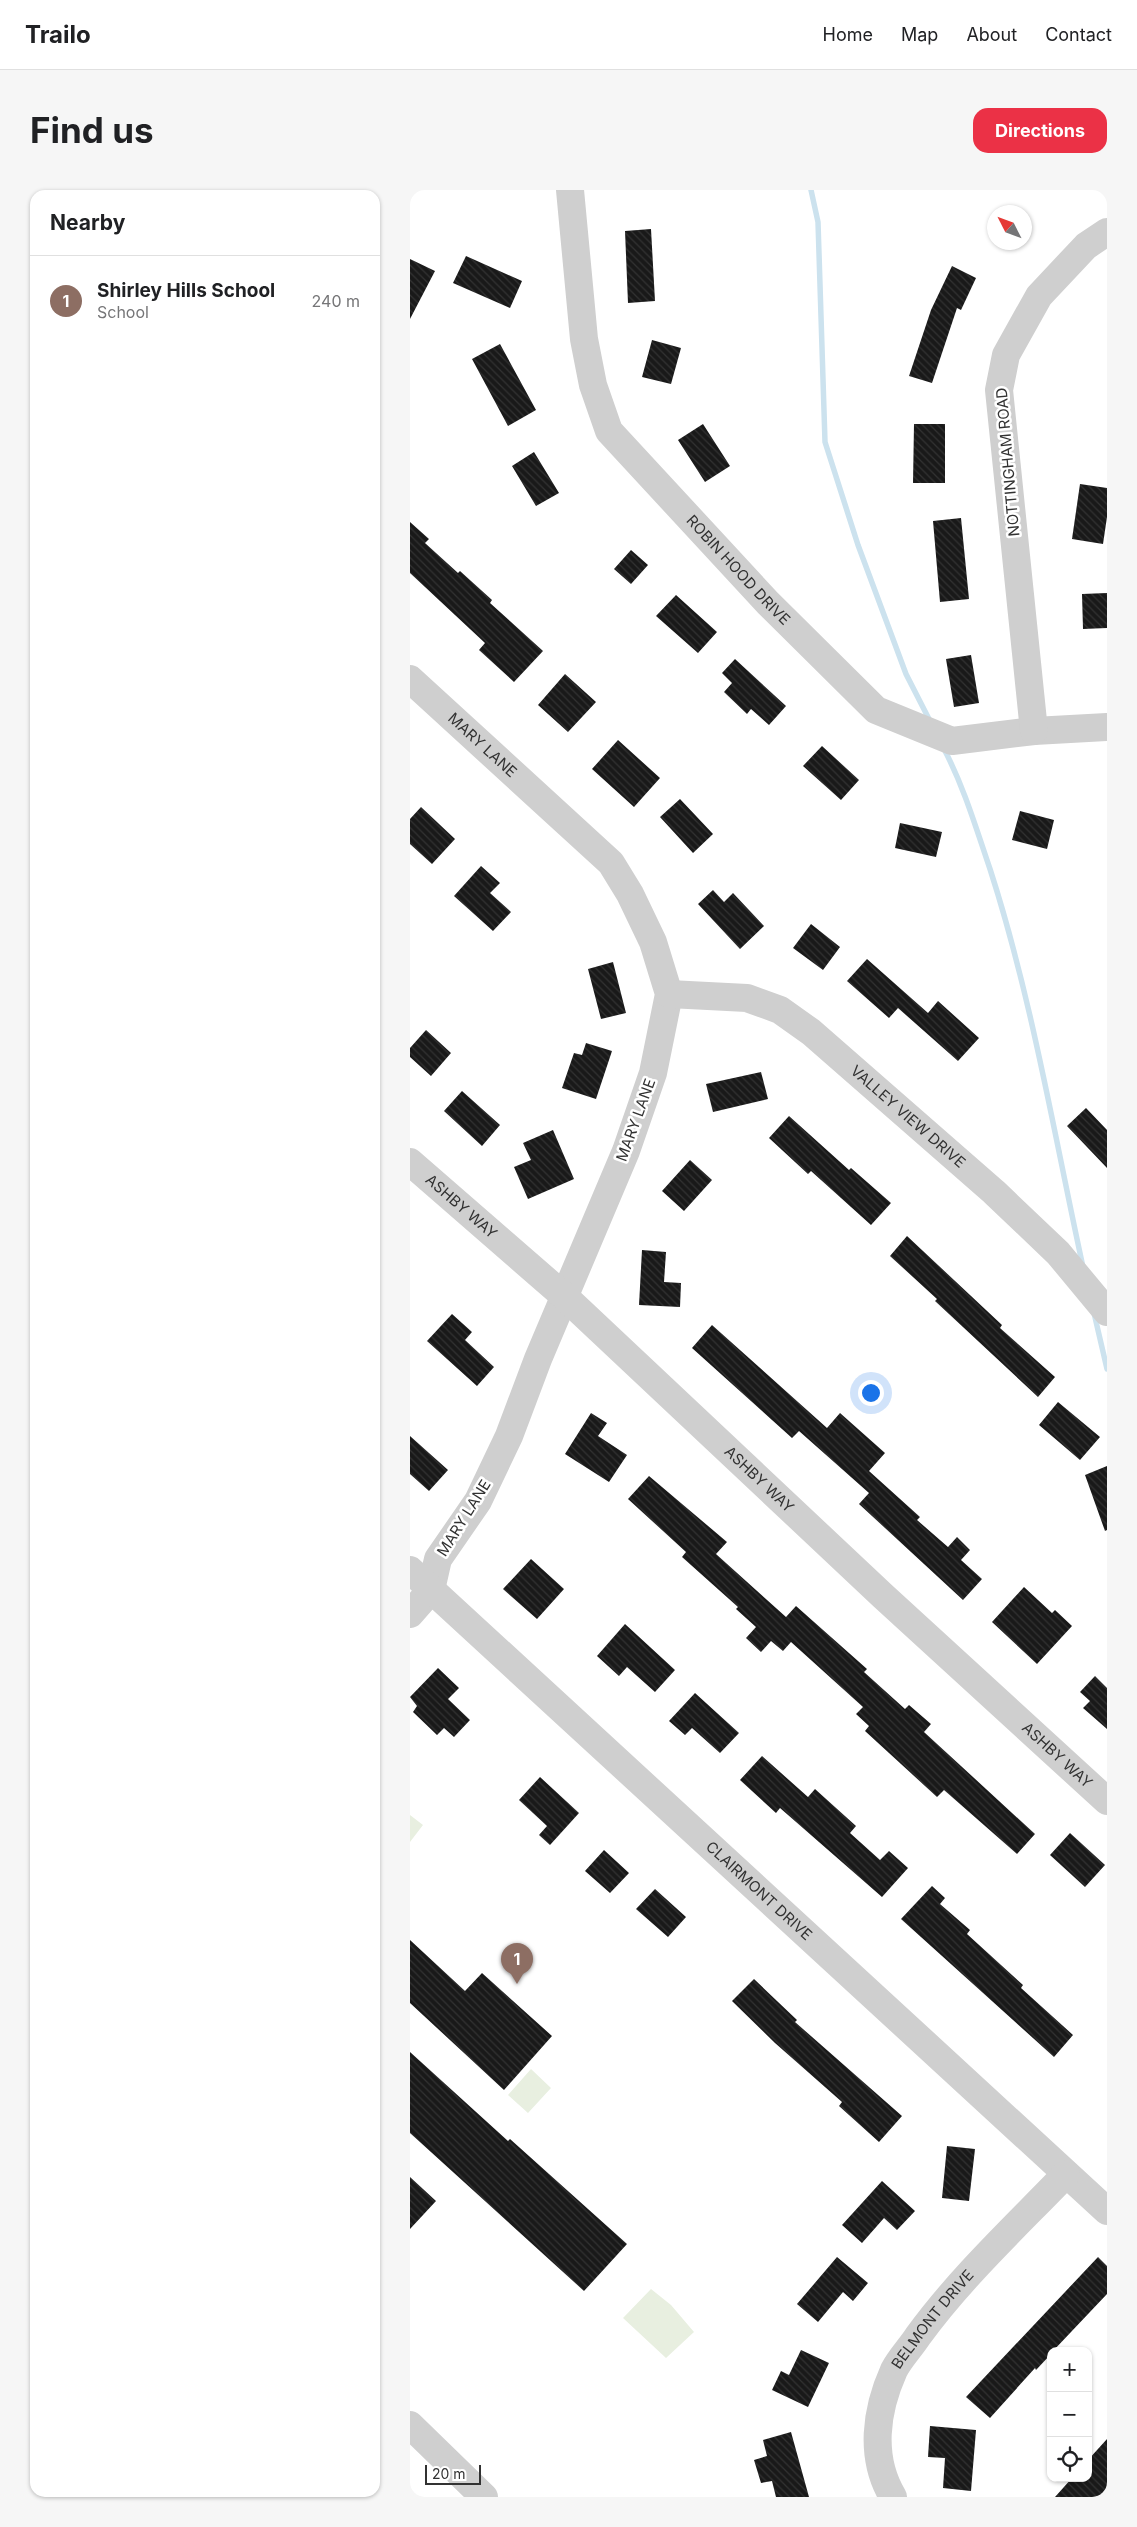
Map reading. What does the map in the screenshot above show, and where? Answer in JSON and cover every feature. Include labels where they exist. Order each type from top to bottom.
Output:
[{"type":"street","name":"ROBIN HOOD DRIVE","points":[[570,190],[584,339],[594,385],[609,431],[768,603],[876,710],[952,740],[1034,731],[1107,727]]},
{"type":"street","name":"NOTTINGHAM ROAD","points":[[1034,731],[999,390],[1006,355],[1039,296],[1086,246],[1107,232]]},
{"type":"street","name":"MARY LANE","points":[[410,679],[611,863],[630,894],[653,942],[669,994],[653,1073],[626,1151],[564,1296],[509,1436],[478,1501],[438,1559],[431,1590],[410,1614]]},
{"type":"street","name":"VALLEY VIEW DRIVE","points":[[669,994],[747,998],[780,1010],[811,1032],[994,1192],[1058,1253],[1107,1312]]},
{"type":"street","name":"ASHBY WAY","points":[[410,1162],[564,1296],[884,1596],[1107,1801]]},
{"type":"street","name":"CLAIRMONT DRIVE","points":[[410,1570],[1107,2212]]},
{"type":"street","name":"BELMONT DRIVE","points":[[893,2497],[887,2488],[877,2452],[878,2419],[894,2369],[953,2293],[1066,2174]]},
{"type":"street","points":[[410,2425],[484,2497]]},
{"type":"green space","points":[[410,1815],[423,1825],[410,1842]]},
{"type":"green space","points":[[531,2069],[551,2088],[528,2113],[508,2095]]},
{"type":"green space","points":[[651,2289],[671,2305],[694,2332],[666,2358],[623,2318]]},
{"type":"building","points":[[651,229],[655,301],[628,303],[625,231]]},
{"type":"building","points":[[466,256],[522,281],[510,308],[453,283]]},
{"type":"building","points":[[410,259],[435,271],[410,319]]},
{"type":"building","points":[[952,266],[976,278],[961,310],[957,308],[932,383],[909,376],[931,310]]},
{"type":"building","points":[[652,340],[681,348],[671,384],[642,377]]},
{"type":"building","points":[[500,344],[536,410],[508,426],[472,359]]},
{"type":"building","points":[[703,424],[730,466],[705,482],[678,440]]},
{"type":"building","points":[[914,424],[945,424],[945,483],[913,483]]},
{"type":"building","points":[[534,452],[559,493],[536,506],[512,466]]},
{"type":"building","points":[[1080,484],[1107,488],[1107,517],[1103,544],[1072,539]]},
{"type":"building","points":[[961,518],[969,599],[940,602],[933,521]]},
{"type":"building","points":[[410,522],[429,539],[425,543],[492,600],[490,603],[543,651],[514,682],[479,650],[485,643],[410,573]]},
{"type":"building","points":[[631,550],[648,565],[631,584],[614,569]]},
{"type":"building","points":[[1107,593],[1107,628],[1083,629],[1082,594]]},
{"type":"building","points":[[676,595],[717,632],[698,653],[656,616]]},
{"type":"building","points":[[971,655],[979,703],[954,707],[946,659]]},
{"type":"building","points":[[735,659],[786,706],[769,725],[751,709],[747,714],[724,692],[732,683],[722,673]]},
{"type":"building","points":[[565,674],[596,702],[568,732],[538,705]]},
{"type":"building","points":[[618,740],[660,778],[634,807],[592,769]]},
{"type":"building","points":[[822,746],[859,780],[841,800],[803,766]]},
{"type":"building","points":[[680,799],[713,834],[693,853],[660,817]]},
{"type":"building","points":[[421,807],[455,839],[432,864],[410,844],[410,819]]},
{"type":"building","points":[[1020,811],[1054,820],[1047,849],[1012,840]]},
{"type":"building","points":[[900,823],[942,832],[936,857],[895,848]]},
{"type":"building","points":[[481,866],[500,883],[490,893],[511,912],[493,931],[454,896]]},
{"type":"building","points":[[713,890],[724,902],[733,893],[764,926],[740,949],[698,904]]},
{"type":"building","points":[[811,924],[840,947],[823,970],[793,948]]},
{"type":"building","points":[[867,959],[928,1013],[938,1001],[979,1038],[958,1061],[898,1008],[889,1018],[847,981]]},
{"type":"building","points":[[613,962],[626,1013],[601,1019],[588,969]]},
{"type":"building","points":[[426,1030],[451,1053],[431,1076],[410,1057],[410,1048]]},
{"type":"building","points":[[586,1043],[612,1051],[596,1099],[562,1088],[574,1053],[582,1055]]},
{"type":"building","points":[[761,1072],[768,1099],[713,1112],[706,1084]]},
{"type":"building","points":[[462,1091],[500,1125],[482,1146],[444,1111]]},
{"type":"building","points":[[1086,1108],[1107,1130],[1107,1168],[1067,1126]]},
{"type":"building","points":[[789,1116],[849,1170],[851,1168],[891,1203],[871,1225],[811,1171],[808,1174],[769,1138]]},
{"type":"building","points":[[553,1130],[574,1179],[528,1199],[514,1167],[531,1160],[523,1143]]},
{"type":"building","points":[[690,1160],[712,1180],[684,1211],[662,1191]]},
{"type":"building","points":[[907,1236],[1002,1325],[1000,1328],[1055,1377],[1038,1397],[935,1301],[937,1299],[890,1256]]},
{"type":"building","points":[[642,1250],[666,1252],[664,1282],[681,1283],[680,1307],[639,1305]]},
{"type":"building","points":[[452,1314],[472,1332],[465,1340],[494,1367],[477,1386],[427,1341]]},
{"type":"building","points":[[712,1325],[827,1428],[840,1413],[885,1453],[869,1471],[920,1517],[917,1520],[948,1547],[957,1537],[970,1550],[961,1560],[982,1579],[963,1600],[859,1504],[869,1493],[799,1431],[792,1438],[692,1348]]},
{"type":"building","points":[[1058,1402],[1100,1437],[1080,1460],[1039,1425]]},
{"type":"building","points":[[591,1413],[607,1423],[598,1436],[627,1455],[609,1482],[565,1454]]},
{"type":"building","points":[[410,1436],[448,1470],[429,1491],[410,1474]]},
{"type":"building","points":[[1107,1466],[1107,1530],[1105,1531],[1085,1475]]},
{"type":"building","points":[[649,1476],[727,1542],[716,1554],[786,1617],[796,1606],[867,1669],[864,1672],[905,1709],[909,1705],[931,1724],[924,1732],[1035,1834],[1017,1854],[944,1790],[937,1797],[865,1731],[869,1726],[856,1714],[863,1707],[791,1642],[783,1651],[771,1641],[761,1652],[746,1638],[756,1627],[736,1609],[738,1607],[682,1557],[686,1552],[628,1499]]},
{"type":"building","points":[[531,1559],[564,1589],[537,1619],[503,1589]]},
{"type":"building","points":[[1024,1587],[1052,1613],[1055,1610],[1072,1626],[1037,1664],[992,1622]]},
{"type":"building","points":[[625,1624],[675,1670],[655,1692],[627,1667],[619,1676],[597,1656]]},
{"type":"building","points":[[438,1668],[459,1688],[448,1699],[470,1720],[454,1737],[444,1728],[437,1735],[413,1712],[417,1706],[410,1697]]},
{"type":"building","points":[[1095,1676],[1107,1688],[1107,1729],[1083,1708],[1090,1701],[1080,1692]]},
{"type":"building","points":[[695,1693],[739,1733],[720,1753],[692,1728],[685,1735],[669,1721]]},
{"type":"building","points":[[762,1756],[808,1797],[815,1789],[856,1826],[850,1833],[880,1860],[889,1851],[908,1868],[882,1897],[780,1808],[776,1813],[740,1780]]},
{"type":"building","points":[[540,1777],[579,1813],[550,1845],[539,1835],[547,1826],[519,1800]]},
{"type":"building","points":[[1070,1833],[1105,1865],[1085,1887],[1050,1855]]},
{"type":"building","points":[[604,1850],[629,1873],[610,1893],[585,1871]]},
{"type":"building","points":[[932,1886],[945,1898],[940,1904],[970,1930],[967,1934],[1023,1985],[1021,1988],[1073,2035],[1054,2057],[901,1919]]},
{"type":"building","points":[[655,1889],[686,1917],[668,1937],[636,1909]]},
{"type":"building","points":[[410,1940],[465,1991],[482,1973],[552,2036],[504,2090],[410,2003]]},
{"type":"building","points":[[754,1979],[797,2020],[795,2022],[902,2116],[879,2142],[839,2106],[842,2102],[775,2043],[732,2001]]},
{"type":"building","points":[[410,2052],[508,2141],[510,2139],[627,2244],[584,2291],[410,2133]]},
{"type":"building","points":[[947,2146],[975,2149],[969,2201],[942,2198]]},
{"type":"building","points":[[410,2177],[436,2201],[410,2229]]},
{"type":"building","points":[[882,2181],[915,2211],[897,2230],[884,2218],[862,2243],[842,2225]]},
{"type":"building","points":[[837,2257],[868,2283],[853,2301],[843,2292],[818,2322],[797,2304]]},
{"type":"building","points":[[1098,2257],[1107,2266],[1107,2294],[1057,2347],[1047,2347],[1047,2358],[1036,2370],[1035,2368],[990,2418],[966,2397]]},
{"type":"building","points":[[801,2350],[829,2363],[808,2407],[772,2390],[781,2371],[789,2375]]},
{"type":"building","points":[[930,2426],[976,2430],[971,2491],[943,2488],[945,2458],[928,2457]]},
{"type":"building","points":[[791,2432],[809,2497],[776,2497],[772,2481],[761,2483],[754,2460],[767,2456],[763,2440]]},
{"type":"building","points":[[1107,2439],[1107,2488],[1099,2497],[1055,2497],[1068,2482],[1092,2482],[1092,2456]]},
{"type":"waterway","points":[[811,190],[818,222],[825,442],[858,545],[906,674],[931,723]]},
{"type":"waterway","points":[[944,749],[958,778],[975,823],[1005,918],[1030,1017],[1083,1267]]},
{"type":"waterway","points":[[1094,1313],[1107,1369]]},
{"type":"place","name":"Shirley Hills School","points":[[517,1984]]}]
